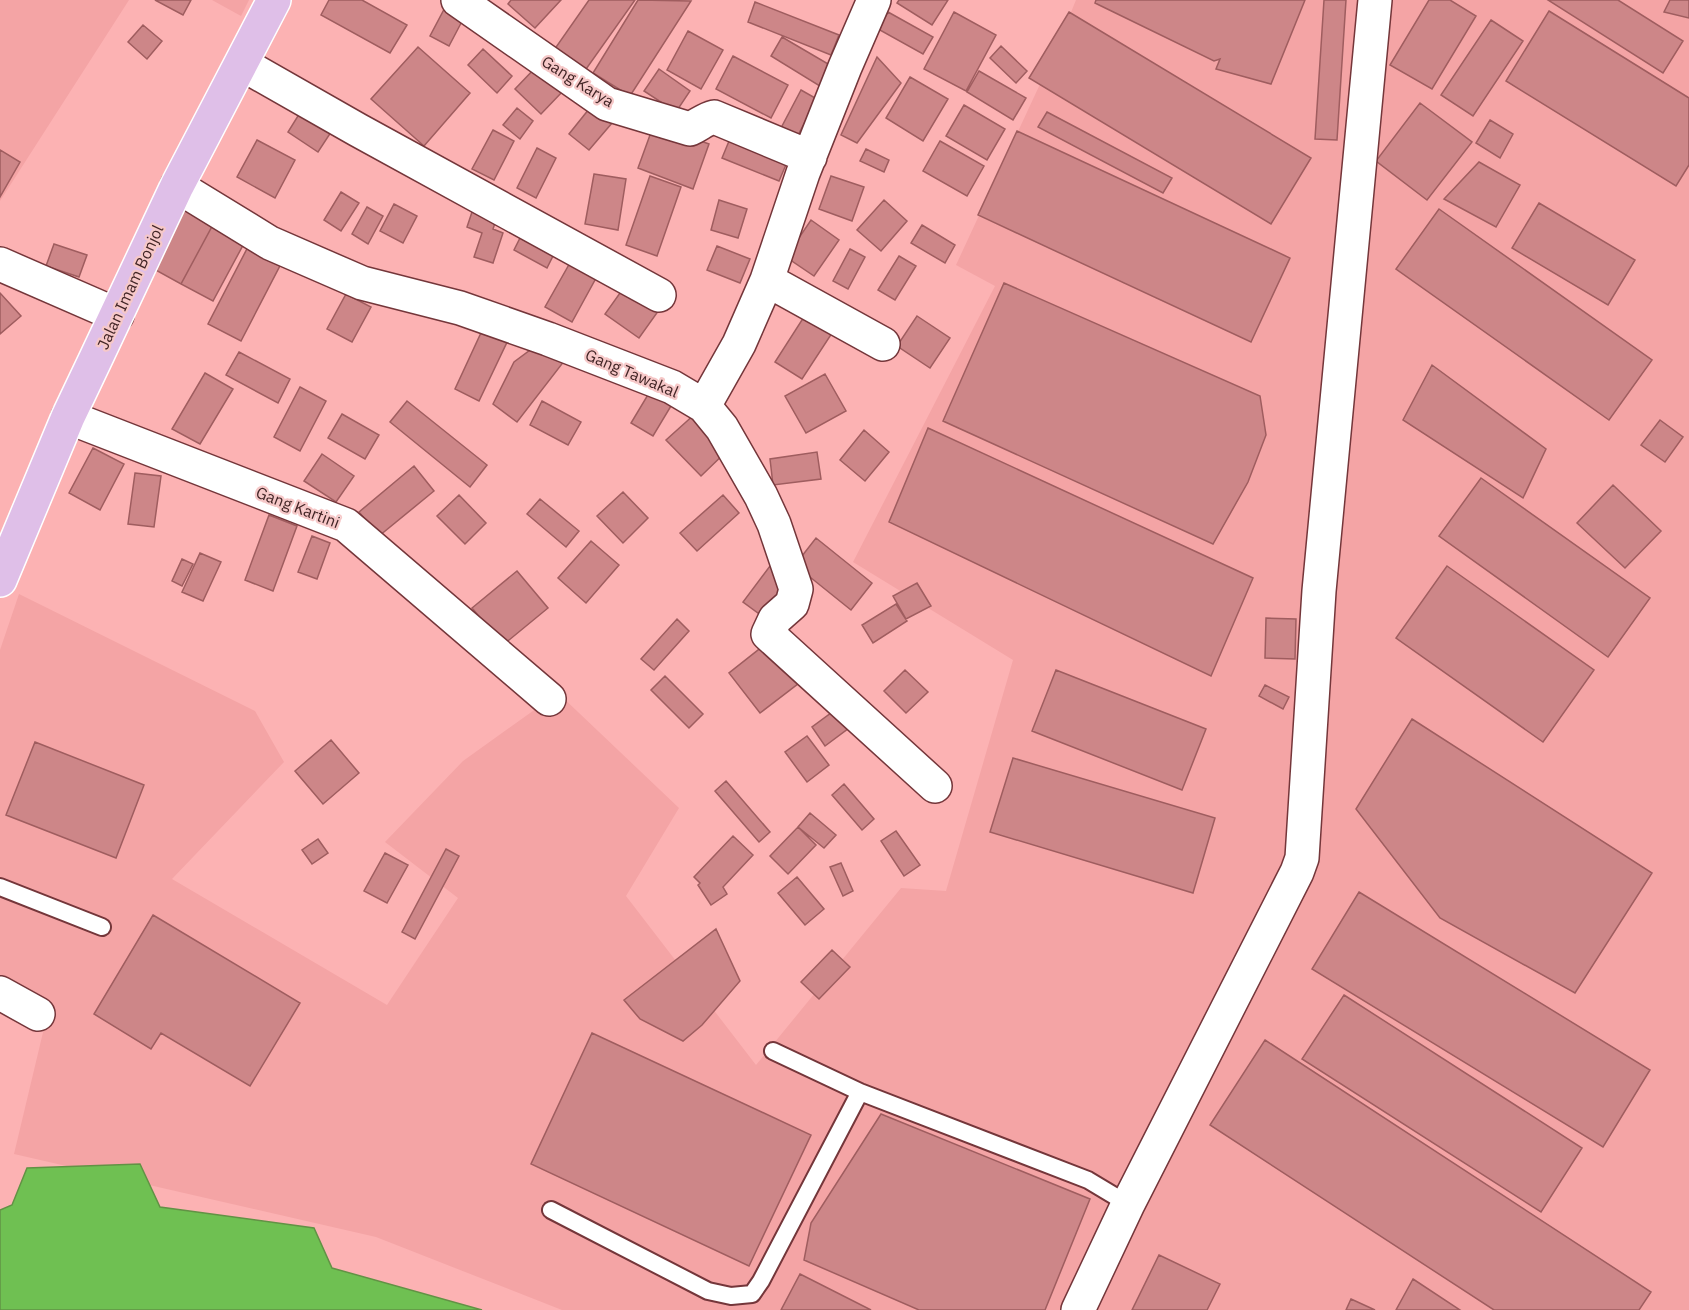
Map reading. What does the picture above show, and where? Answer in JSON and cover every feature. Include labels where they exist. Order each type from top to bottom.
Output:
[{"type":"main road","name":"Jalan Imam Bonjol","points":[[0,577],[68,417],[177,186],[274,0]]},
{"type":"street","name":"Gang Karya","points":[[458,0],[607,104],[690,129],[705,119],[714,117],[810,157]]},
{"type":"street","points":[[704,406],[740,344],[767,279],[844,67],[874,0]]},
{"type":"street","points":[[1078,1310],[1128,1204],[1297,872],[1302,858],[1319,591],[1375,0]]},
{"type":"street","points":[[242,63],[358,130],[659,295]]},
{"type":"street","name":"Gang Tawakal","points":[[177,186],[270,243],[362,283],[460,308],[548,339],[672,387],[704,406],[722,428],[761,496],[774,524],[796,589],[792,604],[775,619],[768,634],[935,786]]},
{"type":"street","points":[[0,264],[117,315]]},
{"type":"street","points":[[767,279],[884,344]]},
{"type":"street","name":"Gang Kartini","points":[[68,417],[346,525],[549,699]]},
{"type":"street","points":[[0,993],[38,1014]]},
{"type":"lane","points":[[0,887],[102,927]]},
{"type":"lane","points":[[773,1051],[860,1092],[1088,1180],[1128,1204]]},
{"type":"lane","points":[[551,1210],[708,1291],[730,1296],[752,1294],[761,1281],[860,1092]]},
{"type":"shaded area","points":[[0,0],[129,0],[0,201]]},
{"type":"shaded area","points":[[212,0],[249,0],[241,16]]},
{"type":"shaded area","points":[[1076,0],[1689,0],[1689,1310],[562,1310],[376,1237],[14,1154],[45,1024],[0,999],[0,650],[19,594],[255,711],[284,762],[172,879],[387,1005],[458,898],[385,842],[463,761],[558,693],[679,808],[626,896],[756,1065],[901,888],[946,891],[1013,660],[853,562],[995,286],[956,265],[1054,54]]},
{"type":"shaded area","points":[[140,1164],[160,1207],[314,1228],[332,1268],[482,1310],[0,1310],[0,1210],[12,1205],[27,1168]]},
{"type":"building","points":[[155,0],[191,0],[183,15]]},
{"type":"building","points":[[329,0],[362,0],[407,25],[390,53],[321,15]]},
{"type":"building","points":[[449,0],[469,8],[449,46],[430,36]]},
{"type":"building","points":[[511,0],[561,0],[535,28],[508,4]]},
{"type":"building","points":[[589,0],[635,0],[584,72],[554,50]]},
{"type":"building","points":[[638,0],[691,1],[630,96],[593,73]]},
{"type":"building","points":[[899,0],[948,0],[932,25],[897,3]]},
{"type":"building","points":[[1096,0],[1305,0],[1271,84],[1216,69],[1220,59],[1214,61],[1095,3]]},
{"type":"building","points":[[1324,0],[1346,0],[1337,140],[1315,139]]},
{"type":"building","points":[[1429,0],[1450,0],[1476,16],[1432,89],[1390,65]]},
{"type":"building","points":[[1548,0],[1618,0],[1683,41],[1663,73]]},
{"type":"building","points":[[1670,0],[1689,0],[1689,18],[1664,12]]},
{"type":"building","points":[[755,2],[839,35],[831,55],[748,22]]},
{"type":"building","points":[[1549,11],[1689,98],[1689,165],[1676,186],[1506,81]]},
{"type":"building","points":[[888,12],[933,37],[923,54],[878,29]]},
{"type":"building","points":[[954,12],[996,35],[966,91],[924,69]]},
{"type":"building","points":[[1069,12],[1311,158],[1271,224],[1029,78]]},
{"type":"building","points":[[1491,20],[1523,41],[1473,116],[1441,95]]},
{"type":"building","points":[[143,25],[162,41],[147,59],[128,42]]},
{"type":"building","points":[[688,31],[723,50],[701,89],[667,70]]},
{"type":"building","points":[[782,37],[835,68],[823,88],[771,56]]},
{"type":"building","points":[[1001,46],[1027,71],[1016,83],[990,58]]},
{"type":"building","points":[[418,47],[470,93],[424,146],[371,99]]},
{"type":"building","points":[[483,49],[512,76],[497,93],[468,65]]},
{"type":"building","points":[[733,56],[788,85],[771,118],[716,89]]},
{"type":"building","points":[[877,57],[901,83],[857,143],[841,135]]},
{"type":"building","points":[[537,66],[563,91],[541,114],[515,89]]},
{"type":"building","points":[[659,69],[690,91],[676,112],[644,91]]},
{"type":"building","points":[[979,71],[1026,98],[1013,120],[967,92]]},
{"type":"building","points":[[910,77],[948,99],[923,141],[886,118]]},
{"type":"building","points":[[801,90],[817,99],[797,137],[781,128]]},
{"type":"building","points":[[597,99],[618,116],[589,150],[569,134]]},
{"type":"building","points":[[306,103],[337,123],[318,152],[288,132]]},
{"type":"building","points":[[1420,103],[1472,142],[1427,200],[1376,161]]},
{"type":"building","points":[[964,105],[1005,129],[987,160],[946,136]]},
{"type":"building","points":[[517,108],[533,121],[520,139],[503,125]]},
{"type":"building","points":[[1047,112],[1172,178],[1163,193],[1038,127]]},
{"type":"building","points":[[1490,120],[1513,134],[1500,158],[1476,143]]},
{"type":"building","points":[[654,124],[709,144],[693,189],[638,168]]},
{"type":"building","points":[[734,129],[791,153],[779,181],[722,158]]},
{"type":"building","points":[[493,130],[514,141],[494,180],[472,169]]},
{"type":"building","points":[[1017,131],[1290,258],[1251,342],[978,215]]},
{"type":"building","points":[[257,140],[295,160],[275,198],[237,177]]},
{"type":"building","points":[[940,141],[984,166],[967,196],[923,171]]},
{"type":"building","points":[[537,148],[556,158],[536,198],[517,188]]},
{"type":"building","points":[[866,149],[889,160],[884,172],[860,161]]},
{"type":"building","points":[[0,150],[20,162],[0,197]]},
{"type":"building","points":[[1479,162],[1520,185],[1496,227],[1444,199]]},
{"type":"building","points":[[594,174],[626,179],[618,230],[585,224]]},
{"type":"building","points":[[650,176],[681,187],[657,256],[626,245]]},
{"type":"building","points":[[831,176],[864,187],[852,221],[819,209]]},
{"type":"building","points":[[341,192],[359,203],[341,231],[324,220]]},
{"type":"building","points":[[719,200],[747,209],[738,238],[711,230]]},
{"type":"building","points":[[884,200],[907,221],[881,251],[857,230]]},
{"type":"building","points":[[1539,203],[1635,260],[1608,305],[1512,248]]},
{"type":"building","points":[[188,204],[216,219],[181,284],[152,268]]},
{"type":"building","points":[[394,204],[417,216],[403,243],[380,231]]},
{"type":"building","points":[[367,207],[383,216],[368,244],[352,234]]},
{"type":"building","points":[[473,209],[497,217],[493,229],[503,233],[493,263],[474,257],[482,233],[467,227]]},
{"type":"building","points":[[1439,209],[1652,360],[1609,420],[1396,269]]},
{"type":"building","points":[[216,219],[248,236],[213,301],[181,284]]},
{"type":"building","points":[[811,220],[839,240],[814,276],[786,257]]},
{"type":"building","points":[[922,225],[955,245],[945,263],[911,243]]},
{"type":"building","points":[[526,226],[559,244],[547,268],[514,250]]},
{"type":"building","points":[[251,241],[284,258],[241,341],[208,324]]},
{"type":"building","points":[[54,244],[87,255],[79,277],[46,266]]},
{"type":"building","points":[[717,246],[750,259],[740,283],[707,270]]},
{"type":"building","points":[[850,249],[865,257],[848,289],[833,281]]},
{"type":"building","points":[[575,254],[601,269],[572,322],[545,307]]},
{"type":"building","points":[[899,256],[916,266],[895,300],[878,290]]},
{"type":"building","points":[[630,279],[664,303],[639,338],[605,314]]},
{"type":"building","points":[[1004,283],[1260,396],[1266,435],[1248,482],[1213,544],[943,421]]},
{"type":"building","points":[[0,293],[21,316],[0,334]]},
{"type":"building","points":[[346,294],[371,307],[352,342],[327,329]]},
{"type":"building","points":[[809,309],[836,327],[802,379],[775,362]]},
{"type":"building","points":[[917,316],[950,338],[930,368],[897,346]]},
{"type":"building","points":[[486,322],[511,334],[479,401],[455,389]]},
{"type":"building","points":[[541,342],[565,360],[517,422],[493,404],[514,362]]},
{"type":"building","points":[[239,352],[290,379],[278,403],[226,375]]},
{"type":"building","points":[[1432,365],[1546,449],[1523,498],[1403,420]]},
{"type":"building","points":[[205,373],[233,389],[200,444],[172,429]]},
{"type":"building","points":[[825,374],[846,411],[806,433],[785,396]]},
{"type":"building","points":[[300,387],[326,401],[300,451],[274,437]]},
{"type":"building","points":[[652,388],[674,401],[653,436],[631,423]]},
{"type":"building","points":[[407,401],[487,465],[470,487],[390,422]]},
{"type":"building","points":[[542,401],[581,422],[568,445],[530,425]]},
{"type":"building","points":[[696,413],[730,448],[701,476],[666,440]]},
{"type":"building","points":[[342,414],[379,435],[365,459],[328,438]]},
{"type":"building","points":[[1660,420],[1683,437],[1665,462],[1641,445]]},
{"type":"building","points":[[928,428],[1253,578],[1211,676],[889,522]]},
{"type":"building","points":[[864,430],[889,452],[865,481],[840,460]]},
{"type":"building","points":[[93,448],[124,464],[100,510],[69,493]]},
{"type":"building","points":[[817,452],[821,479],[773,485],[770,459]]},
{"type":"building","points":[[322,454],[354,476],[336,502],[304,481]]},
{"type":"building","points":[[414,466],[434,491],[379,536],[359,512]]},
{"type":"building","points":[[135,473],[161,476],[154,527],[128,524]]},
{"type":"building","points":[[1481,478],[1650,598],[1608,657],[1439,536]]},
{"type":"building","points":[[1613,485],[1661,531],[1625,568],[1577,523]]},
{"type":"building","points":[[623,492],[648,518],[623,543],[597,516]]},
{"type":"building","points":[[459,495],[486,523],[465,544],[437,516]]},
{"type":"building","points":[[723,495],[739,513],[697,551],[680,533]]},
{"type":"building","points":[[540,499],[579,531],[566,547],[527,514]]},
{"type":"building","points":[[269,515],[297,526],[273,591],[245,580]]},
{"type":"building","points":[[312,536],[330,543],[317,579],[298,572]]},
{"type":"building","points":[[816,538],[872,583],[851,610],[795,565]]},
{"type":"building","points":[[591,541],[619,565],[586,603],[558,578]]},
{"type":"building","points":[[200,553],[221,562],[203,601],[182,592]]},
{"type":"building","points":[[182,559],[193,564],[182,586],[172,581]]},
{"type":"building","points":[[770,566],[790,581],[762,616],[743,602]]},
{"type":"building","points":[[1447,566],[1594,670],[1543,742],[1396,638]]},
{"type":"building","points":[[517,571],[548,608],[503,645],[472,608]]},
{"type":"building","points":[[917,583],[931,606],[906,619],[893,596]]},
{"type":"building","points":[[896,604],[907,621],[873,643],[862,625]]},
{"type":"building","points":[[1266,618],[1296,619],[1295,659],[1265,658]]},
{"type":"building","points":[[677,619],[689,631],[654,670],[641,659]]},
{"type":"building","points":[[772,639],[803,680],[760,713],[729,673]]},
{"type":"building","points":[[905,670],[928,692],[906,713],[884,691]]},
{"type":"building","points":[[1056,670],[1206,729],[1182,790],[1032,731]]},
{"type":"building","points":[[665,676],[703,714],[689,728],[651,690]]},
{"type":"building","points":[[1265,685],[1289,697],[1283,709],[1259,696]]},
{"type":"building","points":[[835,710],[849,728],[825,746],[812,727]]},
{"type":"building","points":[[1412,719],[1652,873],[1575,993],[1440,918],[1356,809]]},
{"type":"building","points":[[807,736],[829,765],[807,782],[785,752]]},
{"type":"building","points":[[331,740],[359,773],[323,804],[295,771]]},
{"type":"building","points":[[35,742],[144,785],[116,858],[6,815]]},
{"type":"building","points":[[1013,758],[1215,818],[1193,893],[990,832]]},
{"type":"building","points":[[726,781],[770,832],[759,842],[715,791]]},
{"type":"building","points":[[844,784],[874,819],[862,830],[832,795]]},
{"type":"building","points":[[810,813],[836,835],[824,848],[798,827]]},
{"type":"building","points":[[798,827],[816,845],[788,874],[770,856]]},
{"type":"building","points":[[896,831],[920,865],[904,876],[881,841]]},
{"type":"building","points":[[733,836],[753,855],[723,887],[727,894],[711,905],[698,885],[700,883],[694,877]]},
{"type":"building","points":[[318,839],[328,853],[312,864],[302,850]]},
{"type":"building","points":[[446,849],[459,856],[415,939],[402,932]]},
{"type":"building","points":[[385,853],[408,865],[387,903],[364,891]]},
{"type":"building","points":[[841,863],[853,891],[843,896],[830,867]]},
{"type":"building","points":[[797,877],[824,909],[805,925],[778,893]]},
{"type":"building","points":[[1359,892],[1650,1070],[1603,1147],[1312,969]]},
{"type":"building","points":[[153,915],[300,1003],[250,1086],[161,1033],[151,1049],[94,1014]]},
{"type":"building","points":[[716,929],[740,981],[702,1025],[683,1041],[640,1019],[624,1000]]},
{"type":"building","points":[[832,950],[850,967],[819,999],[801,982]]},
{"type":"building","points":[[1344,995],[1582,1148],[1541,1212],[1302,1059]]},
{"type":"building","points":[[592,1033],[811,1135],[749,1266],[531,1164]]},
{"type":"building","points":[[1265,1040],[1651,1292],[1639,1310],[1494,1310],[1210,1125]]},
{"type":"building","points":[[881,1114],[1090,1199],[1045,1310],[919,1310],[804,1260],[811,1223]]},
{"type":"building","points":[[1159,1255],[1220,1284],[1207,1310],[1132,1310]]},
{"type":"building","points":[[800,1274],[871,1310],[781,1310]]},
{"type":"building","points":[[1413,1279],[1460,1310],[1396,1310]]},
{"type":"building","points":[[1351,1299],[1375,1310],[1346,1310]]}]
